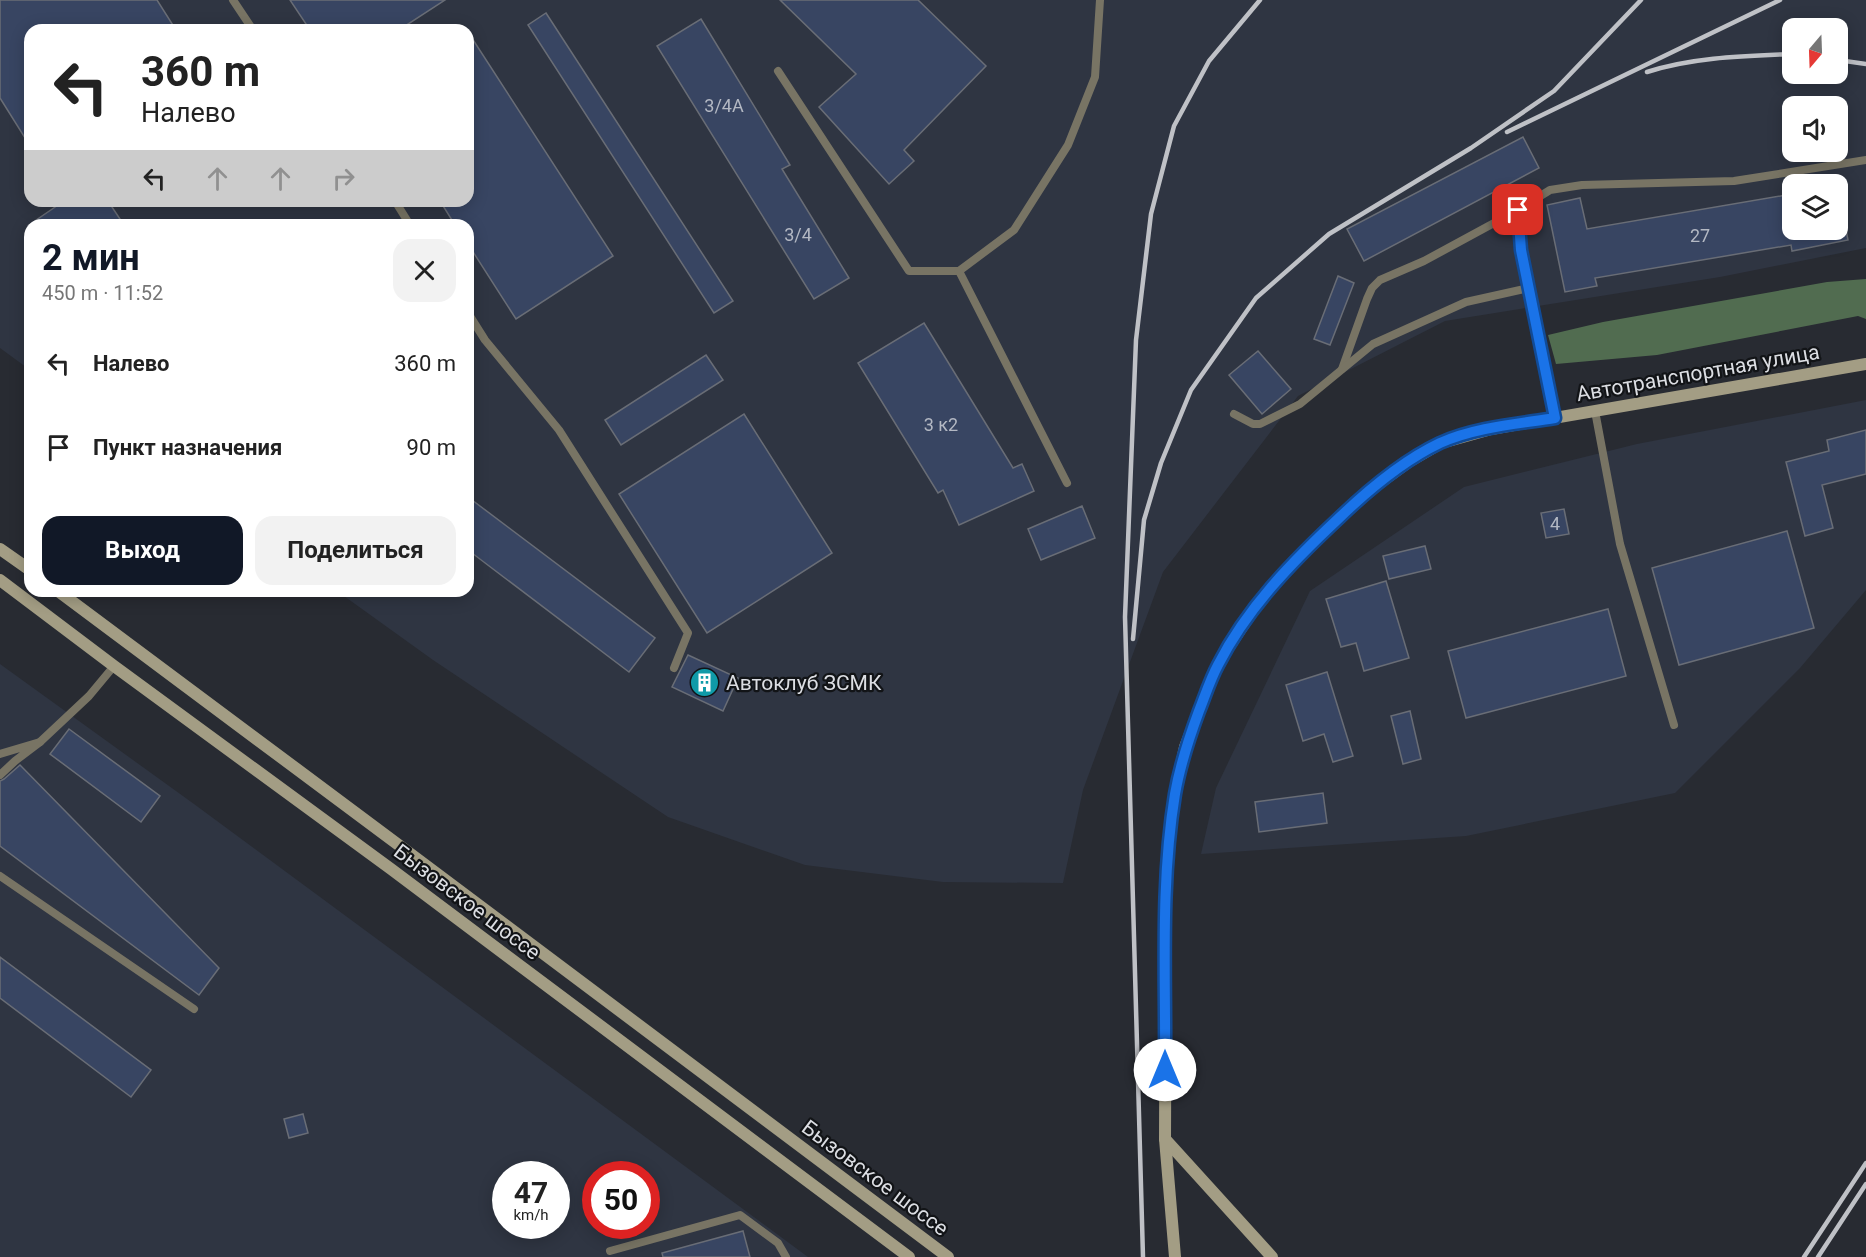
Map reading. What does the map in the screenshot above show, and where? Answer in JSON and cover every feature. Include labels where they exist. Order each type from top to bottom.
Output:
[{"type":"main road","name":"Автотранспортная улица","points":[[1175,1257],[1165,1139],[1166,886],[1175,792],[1185,747],[1217,665],[1239,630],[1273,585],[1326,531],[1382,481],[1441,443],[1491,429],[1866,364]]},
{"type":"main road","points":[[0,549],[24,566]]},
{"type":"main road","name":"Бызовское шоссе","points":[[0,580],[909,1257]]},
{"type":"main road","name":"Бызовское шоссе","points":[[66,597],[948,1257]]},
{"type":"main road","points":[[1165,1139],[1272,1257]]},
{"type":"lane","points":[[233,0],[249,24]]},
{"type":"lane","points":[[778,71],[909,271],[959,271],[1014,230],[1068,145],[1095,77],[1100,0]]},
{"type":"lane","points":[[1342,369],[1366,299],[1380,280],[1424,261],[1550,190],[1582,185],[1734,181],[1866,160]]},
{"type":"lane","points":[[1518,210],[1521,250],[1555,418]]},
{"type":"lane","points":[[959,271],[1067,483]]},
{"type":"lane","points":[[1234,414],[1253,424],[1260,424],[1300,404],[1373,344],[1466,302],[1529,288]]},
{"type":"lane","points":[[474,323],[559,430],[688,633],[674,668]]},
{"type":"lane","points":[[1595,411],[1620,544],[1674,724]]},
{"type":"lane","points":[[0,775],[15,760],[40,742],[89,696],[114,666]]},
{"type":"lane","points":[[0,754],[40,742]]},
{"type":"lane","points":[[0,876],[194,1009]]},
{"type":"lane","points":[[610,1251],[740,1215],[778,1243],[786,1257]]},
{"type":"shaded area","points":[[0,0],[1866,0],[1866,248],[1720,277],[1445,321],[1298,396],[1163,572],[1083,790],[1063,883],[943,882],[805,865],[668,817],[433,660],[345,597],[474,597],[474,219],[24,219],[24,366],[0,348]]},
{"type":"shaded area","points":[[1866,400],[1866,590],[1800,668],[1675,793],[1466,836],[1201,854],[1216,788],[1310,591],[1464,487],[1637,444]]},
{"type":"shaded area","points":[[0,664],[194,804],[808,1257],[0,1257]]},
{"type":"green space","points":[[1866,279],[1866,319],[1858,316],[1657,355],[1556,364],[1548,335],[1603,322],[1827,282]]},
{"type":"building","points":[[0,0],[157,0],[172,24],[24,24],[24,136],[0,98]]},
{"type":"building","points":[[290,0],[445,0],[408,24],[306,24]]},
{"type":"building","points":[[780,0],[918,0],[986,66],[904,150],[914,161],[889,184],[819,107],[856,74]]},
{"type":"building","points":[[546,13],[733,301],[714,313],[528,25]]},
{"type":"building","points":[[701,19],[790,165],[782,169],[849,278],[814,299],[657,46]]},
{"type":"building","points":[[474,41],[613,256],[516,319],[474,253],[474,219],[451,219],[444,207],[474,207]]},
{"type":"building","points":[[1523,137],[1539,168],[1364,261],[1347,229]]},
{"type":"building","points":[[1782,196],[1782,240],[1848,240],[1792,251],[1791,245],[1595,278],[1597,286],[1565,292],[1547,205],[1580,198],[1587,229]]},
{"type":"building","points":[[55,207],[112,207],[120,219],[38,219]]},
{"type":"building","points":[[1338,276],[1354,283],[1330,345],[1314,339]]},
{"type":"building","points":[[924,323],[1013,468],[1022,464],[1034,491],[959,525],[943,490],[938,493],[858,363]]},
{"type":"building","points":[[1258,351],[1291,389],[1262,414],[1229,375]]},
{"type":"building","points":[[706,355],[723,380],[621,445],[605,420]]},
{"type":"building","points":[[744,414],[832,553],[707,633],[619,494]]},
{"type":"building","points":[[1866,430],[1866,474],[1822,485],[1833,528],[1805,536],[1786,462],[1829,451],[1827,440]]},
{"type":"building","points":[[474,502],[655,638],[629,672],[474,555]]},
{"type":"building","points":[[1082,506],[1095,538],[1041,560],[1028,529]]},
{"type":"building","points":[[1564,509],[1569,534],[1546,538],[1541,513]]},
{"type":"building","points":[[1787,531],[1814,628],[1679,665],[1652,568]]},
{"type":"building","points":[[1425,546],[1431,569],[1389,579],[1383,556]]},
{"type":"building","points":[[1386,581],[1409,658],[1364,671],[1356,643],[1341,647],[1326,599]]},
{"type":"building","points":[[1608,609],[1626,676],[1466,718],[1448,651]]},
{"type":"building","name":"Автоклуб ЗСМК","points":[[688,655],[738,678],[723,711],[672,687]]},
{"type":"building","points":[[1327,672],[1353,756],[1333,762],[1324,734],[1303,741],[1286,685]]},
{"type":"building","points":[[1410,711],[1421,759],[1403,764],[1391,716]]},
{"type":"building","points":[[69,729],[160,796],[141,822],[50,754]]},
{"type":"building","points":[[20,765],[219,968],[199,995],[0,846],[0,781]]},
{"type":"building","points":[[1323,793],[1327,823],[1259,832],[1255,802]]},
{"type":"building","points":[[0,957],[151,1070],[131,1097],[0,998]]},
{"type":"building","points":[[303,1114],[308,1133],[289,1138],[284,1119]]},
{"type":"building","points":[[743,1231],[750,1257],[663,1257],[662,1253]]},
{"type":"railway","points":[[1143,1257],[1125,617],[1136,340],[1151,214],[1174,126],[1209,61],[1260,0]]},
{"type":"railway","points":[[1133,639],[1144,520],[1161,463],[1191,390],[1256,298],[1329,234],[1471,148],[1554,91],[1641,0]]},
{"type":"railway","points":[[1507,132],[1780,0]]},
{"type":"railway","points":[[1647,72],[1701,60],[1782,55]]},
{"type":"railway","points":[[1848,61],[1866,64]]},
{"type":"railway","points":[[1804,1257],[1866,1163]]},
{"type":"railway","points":[[1818,1257],[1866,1184]]},
{"type":"place","name":"Автоклуб ЗСМК","points":[[705,683]]},
{"type":"route","points":[[1165,1070],[1166,886],[1175,792],[1185,747],[1217,665],[1239,630],[1273,585],[1350,507],[1373,488],[1410,461],[1441,443],[1491,429],[1555,418],[1521,250],[1518,210]]}]
